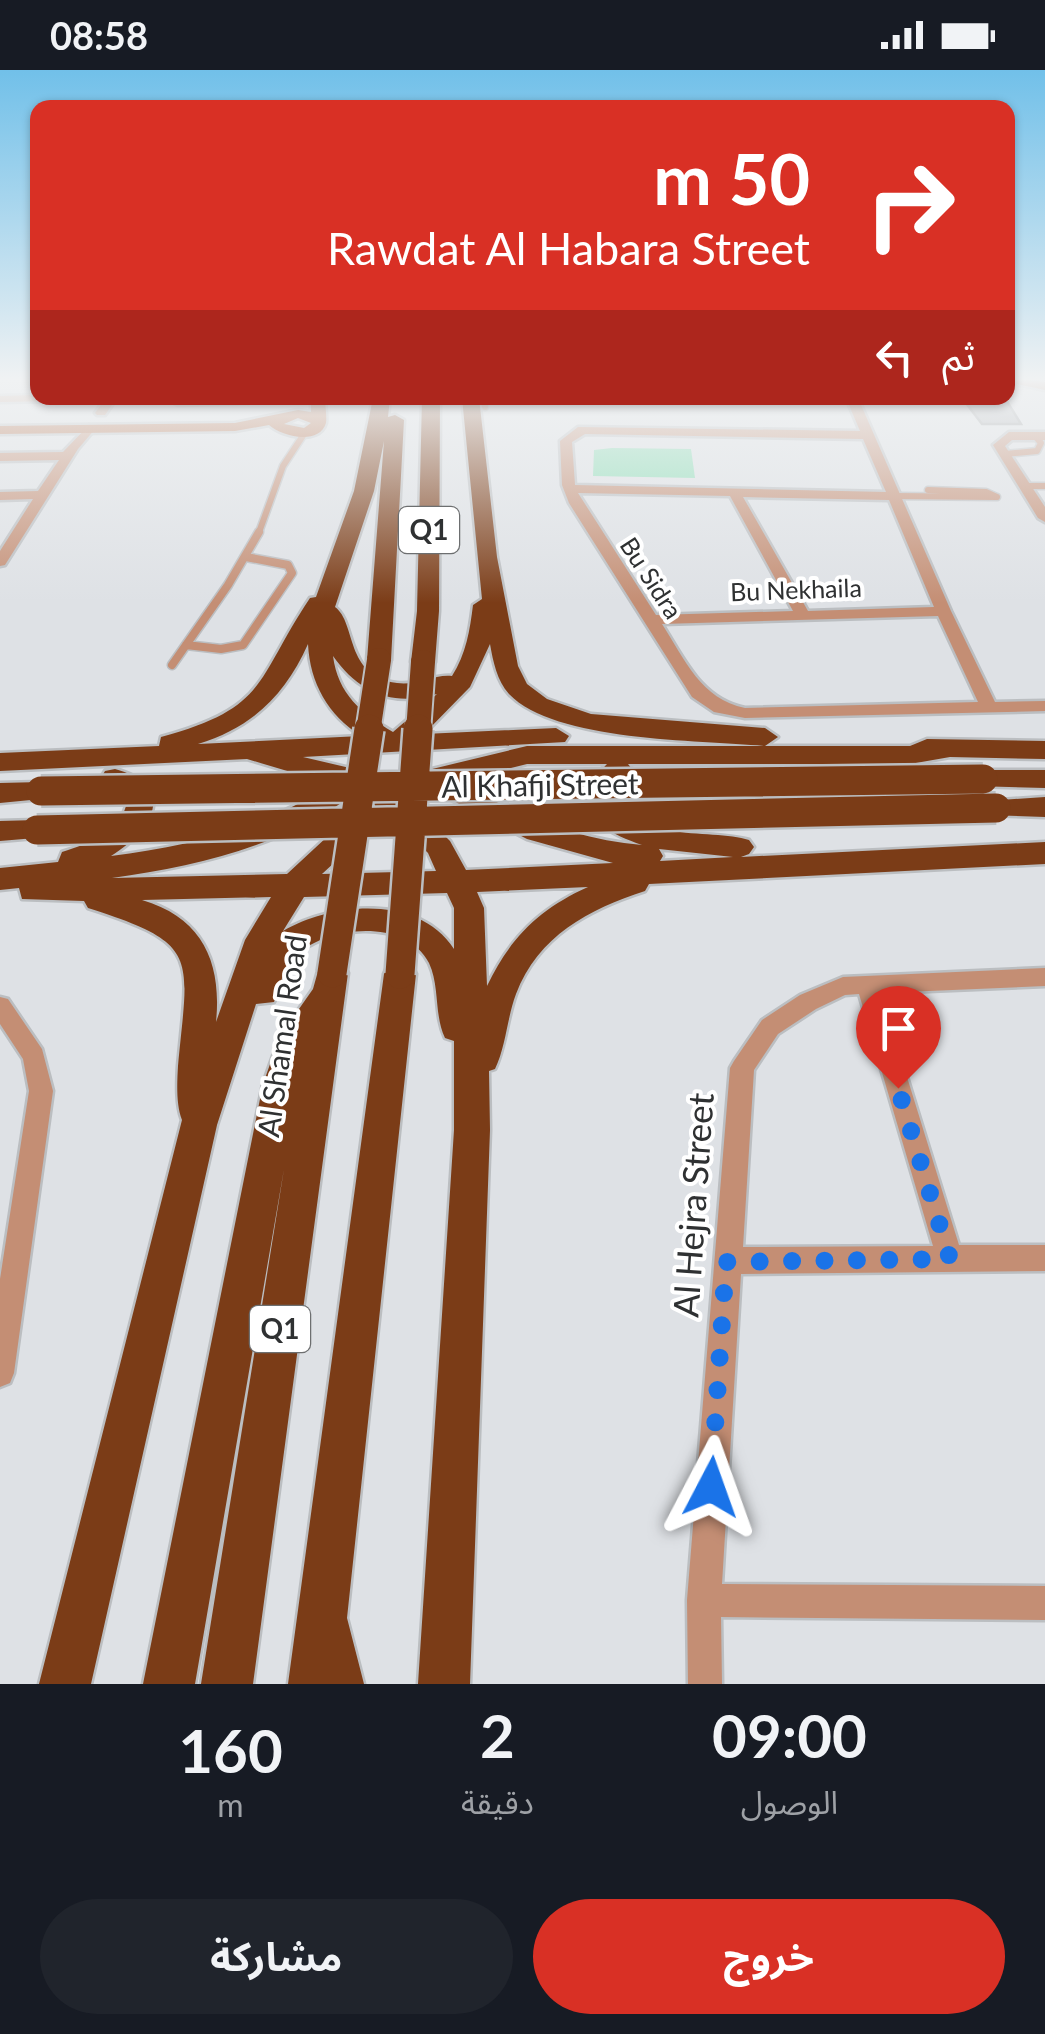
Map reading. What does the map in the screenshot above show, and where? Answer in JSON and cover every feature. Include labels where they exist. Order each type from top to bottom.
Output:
[{"type":"highway","points":[[371,452],[362,499],[328,590],[319,646],[326,682],[345,712],[434,778],[500,818],[590,849],[625,856],[830,863]]},
{"type":"highway","name":"Al Shamal Road","points":[[228,1684],[379,660],[393,452]]},
{"type":"highway","name":"Q1","points":[[314,1684],[400,974],[428,611],[430,452]]},
{"type":"highway","points":[[0,877],[128,866],[200,850],[279,825],[354,782],[462,686],[480,646],[486,557],[481,452]]},
{"type":"highway","points":[[486,557],[510,676],[524,694],[558,714],[628,728],[948,749]]},
{"type":"highway","points":[[328,590],[338,648],[363,680],[380,688],[402,691],[435,687],[460,672],[480,646]]},
{"type":"highway","points":[[54,762],[153,748],[203,733],[242,714],[278,679],[306,621],[328,590]]},
{"type":"highway","points":[[0,762],[521,736],[1045,750]]},
{"type":"highway","points":[[66,1684],[199,1125],[261,940],[294,884],[336,842],[434,778],[527,755],[569,752],[910,756],[948,749]]},
{"type":"highway","points":[[245,750],[354,782],[392,802],[440,848],[469,908],[472,1130],[444,1684]]},
{"type":"highway","points":[[720,756],[618,769],[598,788],[598,804],[619,825],[705,847],[864,847],[1012,855]]},
{"type":"highway","points":[[0,877],[90,856],[114,844],[131,829],[140,812],[139,796],[128,784],[54,762]]},
{"type":"highway","name":"Al Khafji Street","points":[[0,793],[1045,778]]},
{"type":"highway","name":"Al Khafji Street","points":[[0,831],[1045,807]]},
{"type":"highway","points":[[16,890],[458,882],[691,868],[1045,855]]},
{"type":"highway","points":[[472,1130],[484,1050],[500,995],[520,953],[537,932],[550,918],[582,900],[691,868]]},
{"type":"highway","points":[[16,890],[91,898],[146,912],[188,944],[204,982],[194,1069],[199,1125]]},
{"type":"highway","points":[[199,1125],[230,1076],[274,959],[282,950],[324,926],[374,920],[417,933],[434,946],[444,961],[472,1130]]},
{"type":"highway","points":[[169,1684],[281,1084],[298,1036],[331,983]]},
{"type":"highway","points":[[324,1608],[338,1684]]},
{"type":"street","points":[[0,457],[66,452]]},
{"type":"street","points":[[0,562],[8,537],[70,452]]},
{"type":"street","points":[[567,452],[569,489],[895,496]]},
{"type":"street","points":[[876,452],[943,612],[989,707]]},
{"type":"street","points":[[1003,452],[1045,518]]},
{"type":"street","name":"Bu Sidra","points":[[569,489],[698,692],[711,704],[732,712],[1045,706]]},
{"type":"street","points":[[735,494],[802,614]]},
{"type":"street","points":[[0,496],[42,495]]},
{"type":"street","name":"Bu Nekhaila","points":[[651,620],[943,612]]},
{"type":"street","name":"Al Hejra Street","points":[[706,1684],[704,1600],[742,1068],[770,1027],[808,1002],[843,986],[1045,977]]},
{"type":"street","points":[[867,984],[950,1259]]},
{"type":"street","points":[[0,1006],[34,1056],[41,1091],[0,1373]]},
{"type":"street","points":[[726,1262],[1045,1258]]},
{"type":"street","points":[[704,1600],[1043,1609]]},
{"type":"lane","points":[[172,665],[246,557],[270,508],[288,452]]},
{"type":"lane","points":[[1024,486],[1045,486]]},
{"type":"lane","points":[[895,496],[997,498],[986,492],[928,490]]},
{"type":"lane","points":[[186,645],[229,649],[248,641],[292,574],[284,562],[246,557]]},
{"type":"green space","points":[[594,452],[691,452],[695,478],[593,476]]},
{"type":"route","points":[[711,1487],[726,1262],[950,1259],[898,1088]]}]
